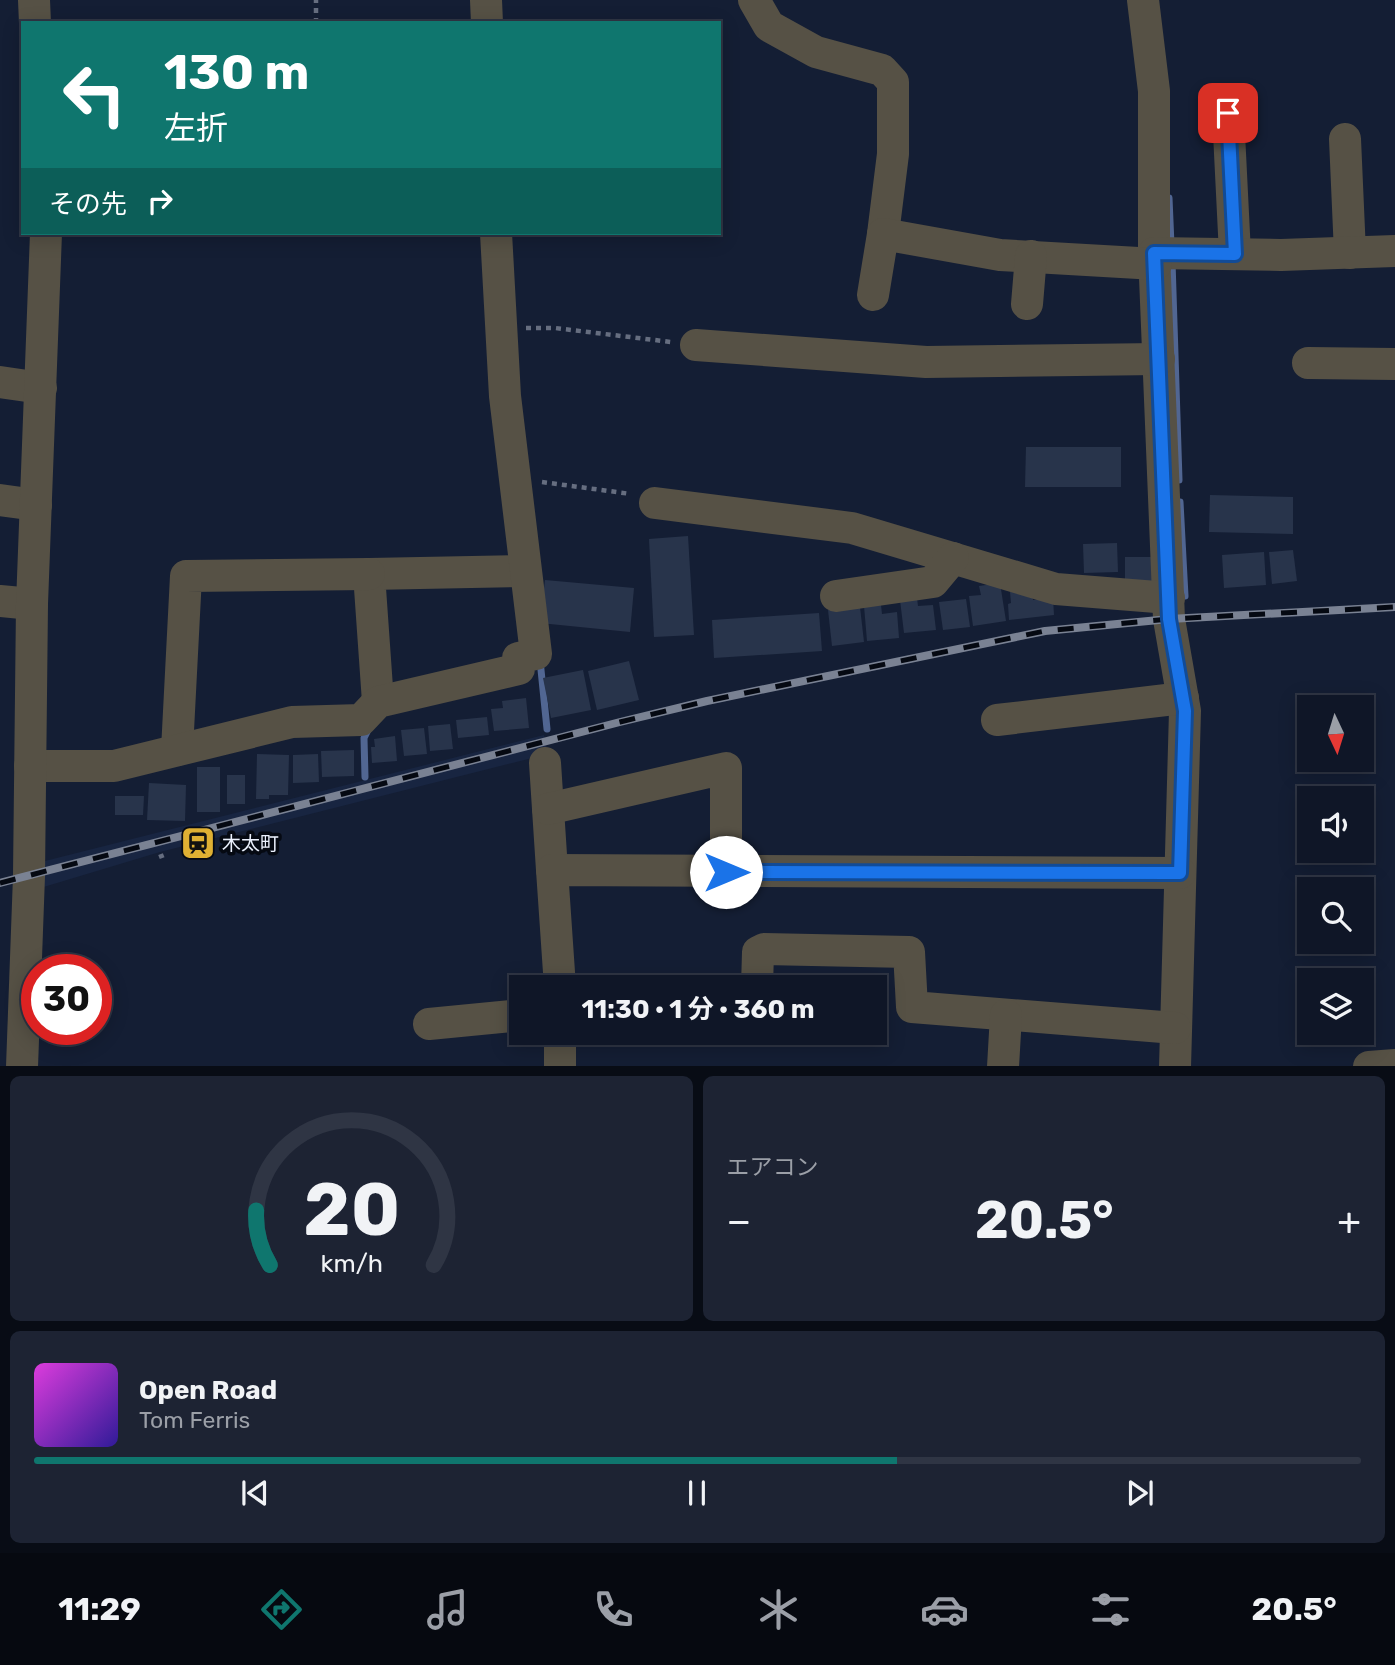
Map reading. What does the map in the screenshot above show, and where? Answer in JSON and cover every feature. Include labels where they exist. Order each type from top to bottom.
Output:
[{"type":"street","points":[[34,0],[35,21]]},
{"type":"street","points":[[486,0],[487,21]]},
{"type":"street","points":[[754,0],[769,26],[816,52],[881,70],[892,82],[893,154],[873,296]]},
{"type":"street","points":[[1143,0],[1154,90],[1155,259],[1169,619],[1185,711],[1175,1066]]},
{"type":"street","points":[[1228,113],[1235,254]]},
{"type":"street","points":[[1346,139],[1350,253]]},
{"type":"street","points":[[883,234],[1000,255],[1031,257],[1155,259],[1235,254],[1395,251]]},
{"type":"street","points":[[22,1066],[12,1011],[30,766],[32,604],[46,235]]},
{"type":"street","points":[[30,766],[114,766],[292,722],[361,720],[378,702],[519,669],[518,658],[536,654],[505,396],[496,235]]},
{"type":"street","points":[[1027,304],[1031,257]]},
{"type":"street","points":[[696,345],[926,362],[1159,359]]},
{"type":"street","points":[[1308,363],[1395,364]]},
{"type":"street","points":[[0,382],[41,388]]},
{"type":"street","points":[[0,500],[36,505]]},
{"type":"street","points":[[655,503],[852,528],[1056,589],[1168,597]]},
{"type":"street","points":[[836,596],[933,582],[953,558]]},
{"type":"street","points":[[177,750],[186,576],[525,571]]},
{"type":"street","points":[[369,574],[378,702]]},
{"type":"street","points":[[0,601],[32,604]]},
{"type":"street","points":[[997,720],[1183,698]]},
{"type":"street","points":[[545,763],[559,975]]},
{"type":"street","points":[[548,809],[726,768],[726,872]]},
{"type":"street","points":[[552,870],[1180,873]]},
{"type":"street","points":[[757,975],[758,952],[764,948],[909,951],[912,1007],[1175,1028]]},
{"type":"street","points":[[1003,1066],[1006,1015]]},
{"type":"street","points":[[429,1024],[509,1016]]},
{"type":"street","points":[[560,1045],[560,1066]]},
{"type":"street","points":[[1369,1066],[1395,1065]]},
{"type":"path","points":[[316,0],[316,21]]},
{"type":"path","points":[[501,327],[555,328],[696,345]]},
{"type":"path","points":[[514,478],[655,498],[655,503]]},
{"type":"path","points":[[159,857],[167,855]]},
{"type":"shaded area","points":[[544,735],[548,754],[160,852],[37,889],[37,863]]},
{"type":"building","points":[[1026,447],[1121,447],[1121,487],[1025,487]]},
{"type":"building","points":[[1210,495],[1293,497],[1293,534],[1209,532]]},
{"type":"building","points":[[688,536],[694,635],[654,637],[649,539]]},
{"type":"building","points":[[1117,543],[1118,572],[1084,573],[1083,544]]},
{"type":"building","points":[[1293,550],[1297,581],[1272,584],[1269,552]]},
{"type":"building","points":[[1264,552],[1266,585],[1224,588],[1222,555]]},
{"type":"building","points":[[1125,557],[1155,557],[1155,586],[1125,587]]},
{"type":"building","points":[[545,580],[634,588],[630,632],[540,623]]},
{"type":"building","points":[[1000,583],[1006,621],[973,626],[969,596],[981,595],[979,586]]},
{"type":"building","points":[[1032,590],[1033,600],[1053,598],[1054,615],[1009,620],[1010,592]]},
{"type":"building","points":[[917,598],[918,606],[933,605],[936,630],[904,633],[900,600]]},
{"type":"building","points":[[966,599],[970,627],[943,630],[939,602]]},
{"type":"building","points":[[881,605],[882,614],[897,612],[899,638],[867,641],[864,606]]},
{"type":"building","points":[[860,607],[864,642],[832,646],[828,610]]},
{"type":"building","points":[[819,613],[822,651],[714,658],[712,620]]},
{"type":"building","points":[[629,661],[639,700],[597,710],[588,671]]},
{"type":"building","points":[[583,670],[591,710],[551,718],[543,678]]},
{"type":"building","points":[[526,698],[529,728],[494,731],[491,709],[503,708],[502,701]]},
{"type":"building","points":[[487,717],[489,735],[458,738],[456,720]]},
{"type":"building","points":[[450,724],[453,749],[430,751],[428,726]]},
{"type":"building","points":[[424,728],[427,754],[404,756],[401,730]]},
{"type":"building","points":[[395,736],[397,761],[372,763],[371,747],[375,747],[374,739]]},
{"type":"building","points":[[354,750],[354,776],[322,777],[321,751]]},
{"type":"building","points":[[257,754],[289,755],[288,795],[269,795],[269,799],[256,799]]},
{"type":"building","points":[[318,754],[319,782],[293,783],[293,755]]},
{"type":"building","points":[[197,767],[220,767],[220,812],[197,812]]},
{"type":"building","points":[[227,775],[245,775],[245,804],[227,804]]},
{"type":"building","points":[[149,783],[186,785],[185,821],[147,820]]},
{"type":"building","points":[[115,796],[144,796],[143,815],[115,815]]},
{"type":"waterway","points":[[1169,198],[1171,245]]},
{"type":"waterway","points":[[1172,261],[1179,480]]},
{"type":"waterway","points":[[1180,502],[1185,596]]},
{"type":"waterway","points":[[540,660],[547,729]]},
{"type":"waterway","points":[[365,777],[364,738],[369,728]]},
{"type":"railway","points":[[0,883],[707,701],[1045,631],[1169,619],[1395,607]]},
{"type":"place","name":"木太町","points":[[198,843]]},
{"type":"route","points":[[726,872],[1180,873],[1185,711],[1169,619],[1154,253],[1235,254],[1228,113]]}]
